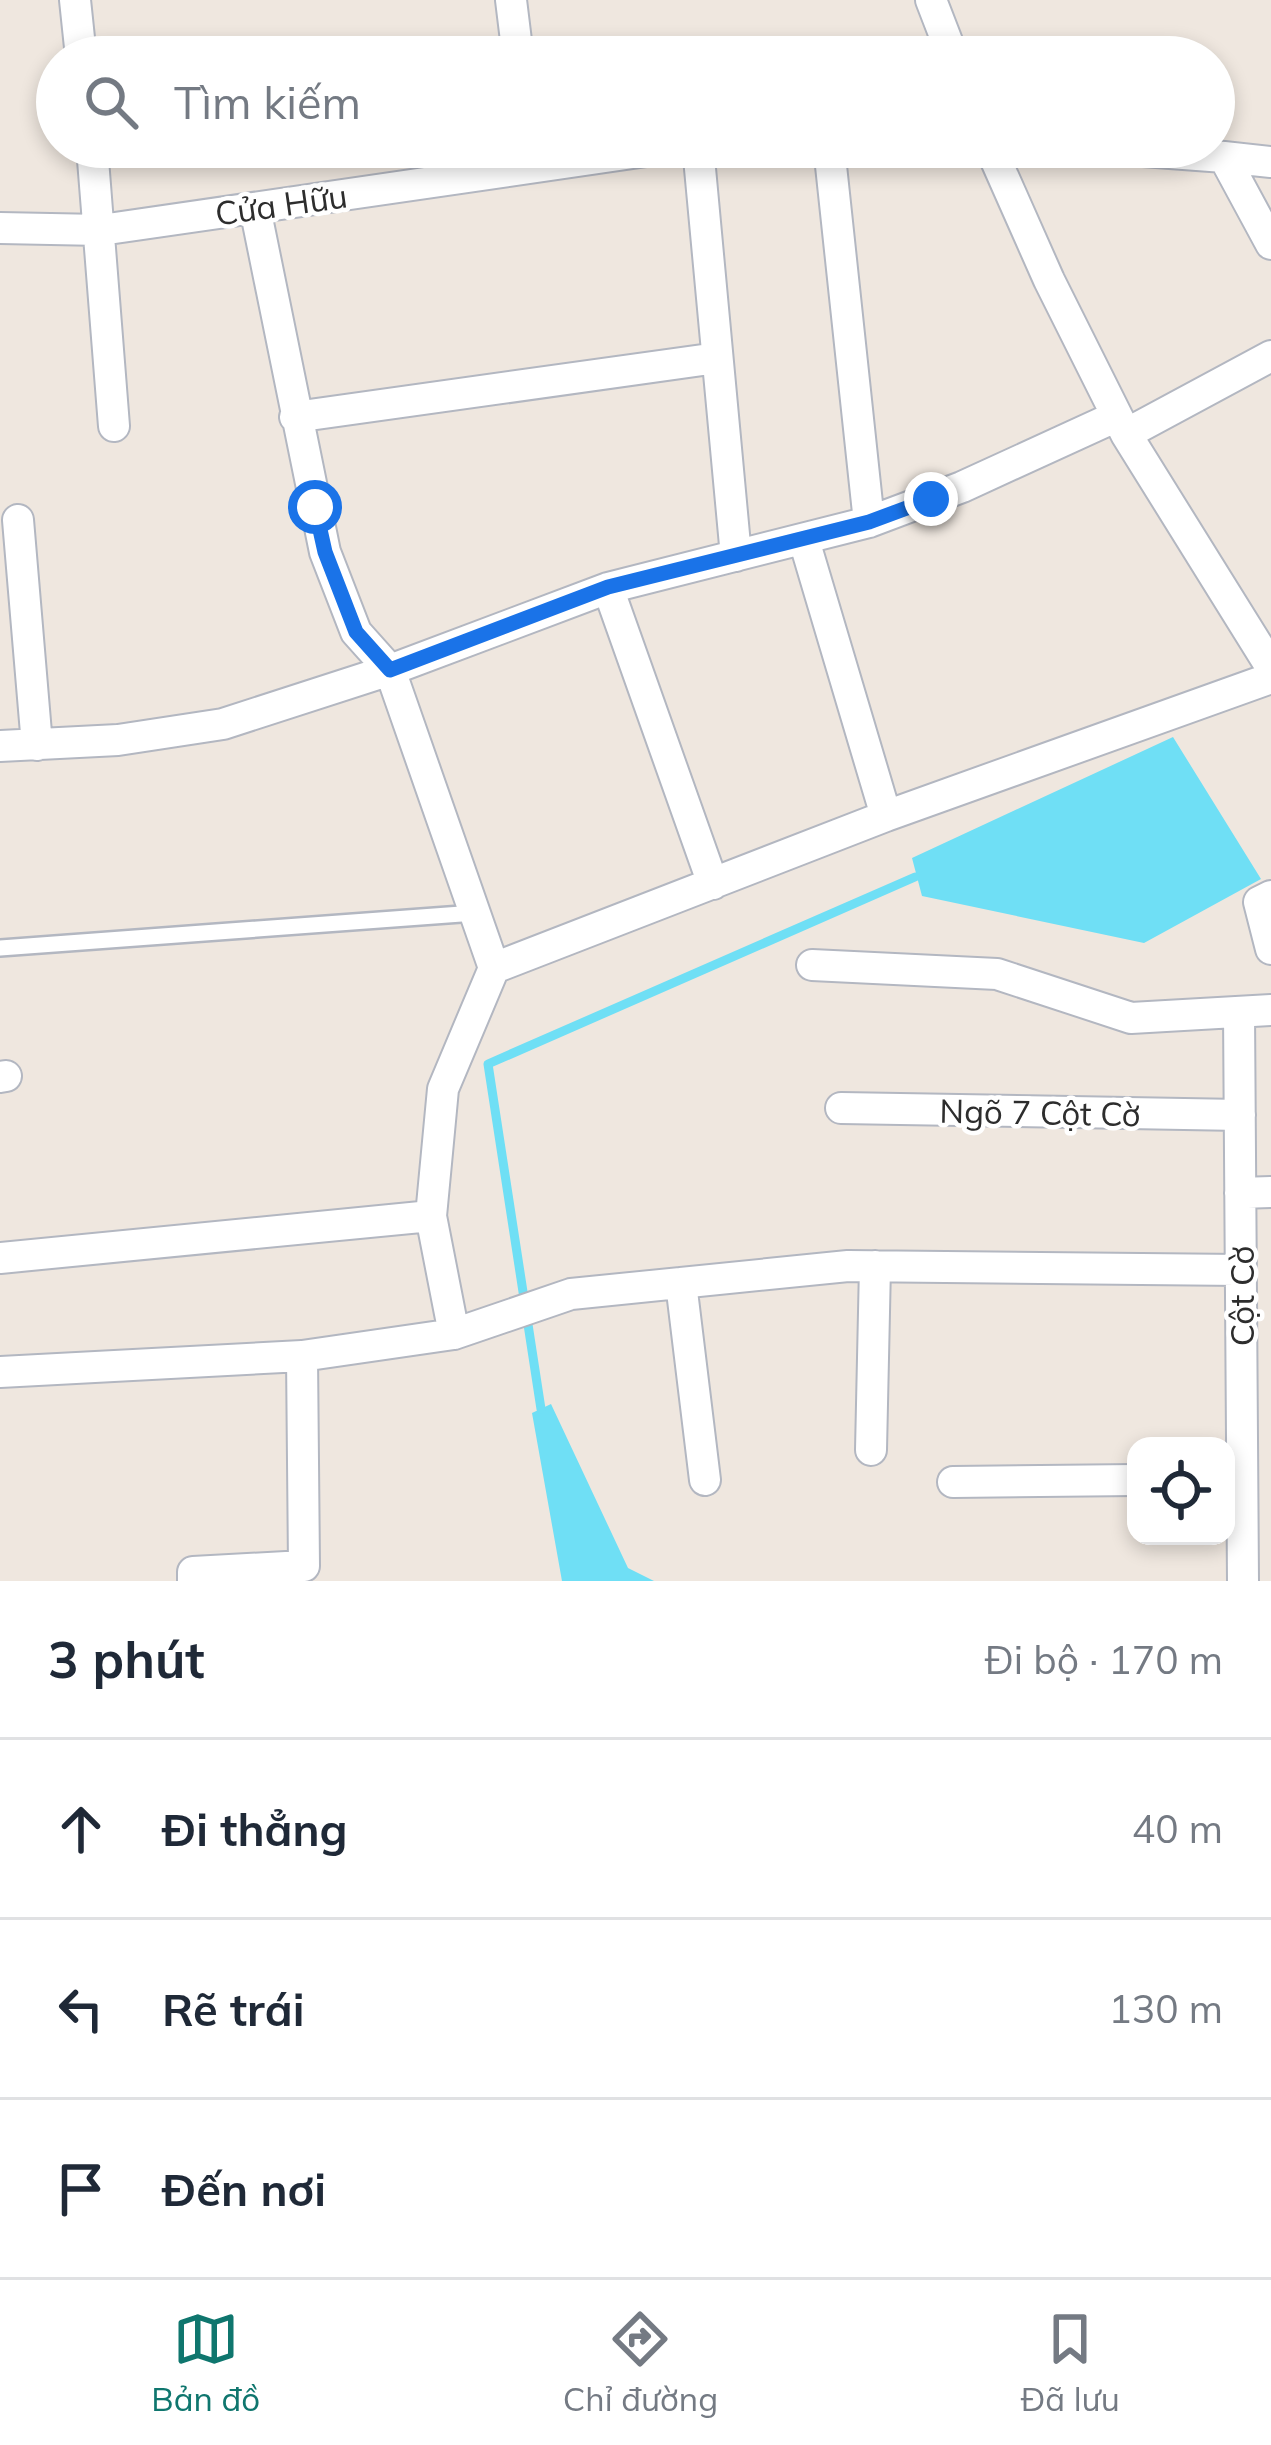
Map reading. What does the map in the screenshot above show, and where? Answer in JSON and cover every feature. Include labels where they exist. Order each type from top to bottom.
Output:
[{"type":"street","points":[[74,0],[78,36]]},
{"type":"street","points":[[511,0],[515,36]]},
{"type":"street","points":[[931,0],[945,36]]},
{"type":"street","points":[[1235,158],[1271,162]]},
{"type":"street","points":[[94,168],[114,426]]},
{"type":"street","name":"Cửa Hữu","points":[[0,228],[101,230],[255,208],[471,168]]},
{"type":"street","points":[[700,168],[736,556]]},
{"type":"street","points":[[831,168],[869,522]]},
{"type":"street","points":[[999,168],[1121,425],[1271,667]]},
{"type":"street","points":[[1230,168],[1271,244]]},
{"type":"street","points":[[255,208],[325,552],[356,632],[390,670],[494,968],[443,1089],[431,1216],[454,1334]]},
{"type":"street","points":[[0,746],[118,740],[223,724],[390,670],[608,587],[869,522],[1121,425],[1271,356]]},
{"type":"street","points":[[295,417],[717,358]]},
{"type":"street","points":[[18,520],[37,745]]},
{"type":"street","points":[[804,540],[886,816]]},
{"type":"street","points":[[608,587],[713,884]]},
{"type":"street","points":[[494,968],[886,816],[1271,678]]},
{"type":"street","points":[[1271,896],[1259,902],[1271,949]]},
{"type":"street","points":[[812,964],[997,974],[1131,1018],[1271,1010]]},
{"type":"street","name":"Cột Cờ","points":[[1235,1449],[1241,1270],[1256,1192],[1240,1115],[1239,1012]]},
{"type":"street","name":"Ngõ 7 Cột Cờ","points":[[841,1108],[1240,1115]]},
{"type":"street","points":[[0,1258],[431,1216]]},
{"type":"street","points":[[871,1450],[875,1266]]},
{"type":"street","points":[[0,1372],[302,1356],[454,1334],[571,1294],[875,1266],[1241,1270]]},
{"type":"street","points":[[681,1283],[705,1480]]},
{"type":"street","points":[[193,1581],[193,1572],[304,1566],[302,1356]]},
{"type":"street","points":[[952,1482],[1127,1480]]},
{"type":"street","name":"Cột Cờ","points":[[1235,1490],[1243,1581]]},
{"type":"lane","points":[[0,948],[475,913]]},
{"type":"water","points":[[1173,737],[1261,879],[1144,943],[922,896],[912,858]]},
{"type":"water","points":[[551,1404],[628,1568],[654,1581],[562,1581],[532,1413]]},
{"type":"waterway","points":[[541,1409],[488,1064],[915,877]]},
{"type":"route","points":[[315,507],[325,552],[356,632],[390,670],[608,587],[804,540],[931,499]]}]
